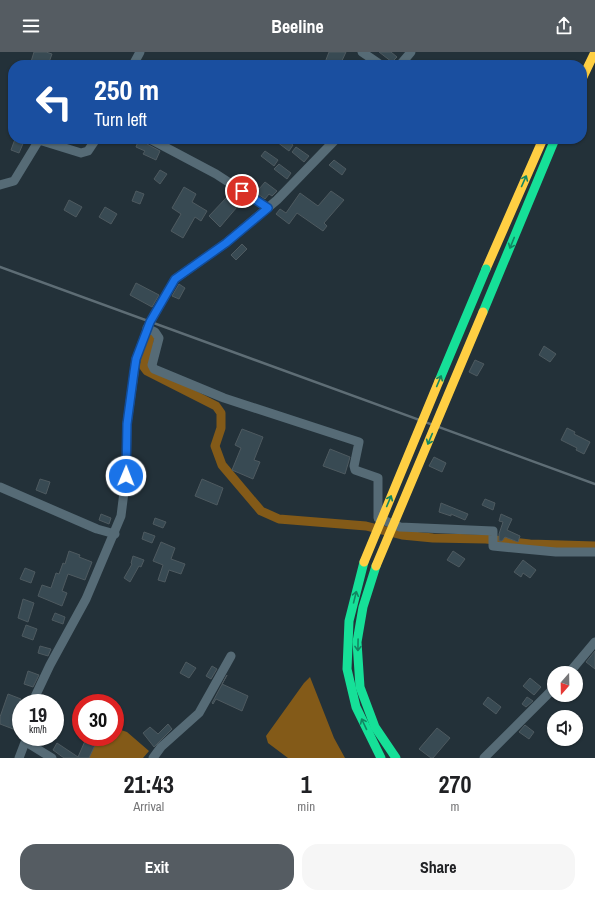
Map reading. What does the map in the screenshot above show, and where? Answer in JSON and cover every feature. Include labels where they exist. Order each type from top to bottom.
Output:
[{"type":"main road","points":[[587,69],[595,52]]},
{"type":"main road","points":[[382,758],[376,750],[356,707],[346,669],[349,621],[364,562],[486,268],[541,144]]},
{"type":"main road","points":[[396,758],[375,727],[360,687],[357,642],[363,607],[376,566],[553,144]]},
{"type":"street","points":[[362,52],[374,60]]},
{"type":"street","points":[[404,60],[411,52]]},
{"type":"street","points":[[0,185],[14,181],[37,144]]},
{"type":"street","points":[[52,144],[81,153],[88,151],[93,144]]},
{"type":"street","points":[[159,144],[216,174],[268,208]]},
{"type":"street","points":[[36,694],[50,665],[86,599],[115,534],[121,516],[126,476],[127,424],[136,359],[150,322],[175,279],[226,243],[268,208],[331,144]]},
{"type":"street","points":[[147,328],[156,332],[159,338],[152,365],[154,369],[224,398],[359,442],[354,470],[378,478],[378,518],[400,527],[493,530],[494,546],[556,552],[595,552]]},
{"type":"street","points":[[0,487],[97,529],[115,534]]},
{"type":"street","points":[[575,666],[595,642]]},
{"type":"street","points":[[153,758],[162,747],[199,713],[232,656]]},
{"type":"street","points":[[484,758],[547,695]]},
{"type":"street","points":[[19,758],[23,746]]},
{"type":"street","points":[[36,746],[52,758]]},
{"type":"shaded area","points":[[310,677],[334,738],[345,758],[288,758],[268,743],[266,736],[304,683]]},
{"type":"shaded area","points":[[124,731],[149,751],[143,758],[87,758],[87,746],[124,746]]},
{"type":"building","points":[[34,52],[46,52],[52,54],[50,60],[32,60]]},
{"type":"building","points":[[329,52],[346,52],[342,60],[326,60]]},
{"type":"building","points":[[379,52],[391,52],[397,57],[394,60],[389,60]]},
{"type":"building","points":[[13,144],[23,144],[19,153],[11,150]]},
{"type":"building","points":[[137,144],[147,144],[160,151],[156,160],[143,154],[145,151],[136,147]]},
{"type":"building","points":[[280,144],[292,144],[293,145],[289,151]]},
{"type":"building","points":[[296,147],[309,156],[304,162],[292,152]]},
{"type":"building","points":[[265,151],[278,160],[274,166],[261,156]]},
{"type":"building","points":[[334,160],[346,169],[342,175],[329,165]]},
{"type":"building","points":[[279,164],[291,173],[287,179],[274,169]]},
{"type":"building","points":[[160,170],[167,174],[160,184],[154,179]]},
{"type":"building","points":[[265,182],[277,191],[272,196],[269,194],[265,199],[252,190],[255,186],[259,189]]},
{"type":"building","points":[[184,187],[196,194],[192,202],[207,211],[201,221],[195,217],[183,238],[171,231],[181,214],[172,208]]},
{"type":"building","points":[[136,191],[144,194],[140,204],[132,201]]},
{"type":"building","points":[[331,191],[344,200],[324,223],[327,226],[323,231],[297,213],[289,224],[276,214],[280,209],[286,213],[300,193],[318,206]]},
{"type":"building","points":[[227,197],[237,207],[220,227],[209,216]]},
{"type":"building","points":[[69,200],[82,207],[76,217],[64,210]]},
{"type":"building","points":[[105,207],[117,214],[111,224],[99,217]]},
{"type":"building","points":[[242,244],[247,249],[236,260],[231,255]]},
{"type":"building","points":[[136,283],[159,295],[152,307],[130,295]]},
{"type":"building","points":[[179,284],[185,288],[179,299],[172,296]]},
{"type":"building","points":[[544,346],[556,354],[550,362],[539,355]]},
{"type":"building","points":[[475,360],[484,364],[477,376],[469,372]]},
{"type":"building","points":[[567,428],[575,432],[574,434],[590,442],[584,454],[576,450],[577,448],[561,440]]},
{"type":"building","points":[[242,429],[263,437],[254,460],[260,462],[253,479],[232,470],[241,448],[235,445]]},
{"type":"building","points":[[330,449],[350,457],[345,474],[323,466]]},
{"type":"building","points":[[434,457],[446,463],[442,472],[429,466]]},
{"type":"building","points":[[40,479],[50,482],[46,494],[36,490]]},
{"type":"building","points":[[202,479],[223,488],[217,505],[195,496]]},
{"type":"building","points":[[485,499],[495,503],[493,510],[482,505]]},
{"type":"building","points":[[441,503],[468,514],[465,520],[451,514],[451,516],[439,512]]},
{"type":"building","points":[[101,514],[111,518],[109,524],[99,520]]},
{"type":"building","points":[[501,514],[512,519],[507,530],[520,536],[518,542],[505,537],[502,541],[499,541],[499,534],[503,522],[499,521]]},
{"type":"building","points":[[155,518],[166,522],[163,528],[153,524]]},
{"type":"building","points":[[144,532],[155,536],[152,543],[142,539]]},
{"type":"building","points":[[161,542],[175,548],[171,559],[185,564],[181,574],[169,570],[165,582],[158,580],[163,565],[153,561]]},
{"type":"building","points":[[69,551],[92,562],[85,580],[68,574],[62,591],[67,593],[62,606],[38,596],[42,585],[51,588],[56,573],[59,574],[63,563],[65,564]]},
{"type":"building","points":[[453,551],[465,559],[459,567],[447,560]]},
{"type":"building","points":[[133,556],[144,560],[141,567],[139,566],[130,582],[124,578],[132,564]]},
{"type":"building","points":[[523,560],[536,570],[530,578],[523,573],[521,577],[514,572]]},
{"type":"building","points":[[25,568],[35,572],[31,583],[20,579]]},
{"type":"building","points":[[23,599],[34,603],[28,622],[18,618]]},
{"type":"building","points":[[55,613],[65,617],[63,624],[52,620]]},
{"type":"building","points":[[26,625],[37,629],[33,640],[22,636]]},
{"type":"building","points":[[40,646],[51,649],[48,656],[38,653]]},
{"type":"building","points":[[595,651],[595,669],[586,662]]},
{"type":"building","points":[[186,662],[196,668],[189,678],[180,673]]},
{"type":"building","points":[[212,666],[217,669],[211,679],[206,676]]},
{"type":"building","points":[[28,671],[39,675],[33,687],[24,684]]},
{"type":"building","points":[[530,678],[541,687],[534,695],[523,686]]},
{"type":"building","points":[[222,684],[248,696],[242,711],[216,699],[213,704],[212,703]]},
{"type":"building","points":[[8,694],[12,696],[12,729],[0,724],[0,717]]},
{"type":"building","points":[[488,697],[501,707],[496,714],[483,704]]},
{"type":"building","points":[[527,697],[533,701],[526,707],[522,704]]},
{"type":"building","points":[[168,724],[172,729],[154,747],[143,733],[150,727],[158,734]]},
{"type":"building","points":[[525,725],[534,732],[529,739],[519,732]]},
{"type":"building","points":[[437,728],[450,738],[433,758],[431,758],[419,749]]},
{"type":"building","points":[[55,746],[62,746],[78,757],[83,746],[95,746],[89,758],[64,758],[53,750]]},
{"type":"waterway","points":[[150,337],[144,367],[147,371],[216,406],[221,413],[221,428],[215,446],[222,465],[261,511],[279,519],[366,526],[402,535],[433,538],[486,539],[530,544],[595,546]]},
{"type":"railway","points":[[0,267],[595,484]]},
{"type":"traffic: fast","points":[[483,312],[553,144]]},
{"type":"traffic: fast","points":[[439,381],[486,269]]},
{"type":"traffic: fast","points":[[364,562],[349,621],[347,669],[356,707],[381,758]]},
{"type":"traffic: fast","points":[[376,566],[363,607],[357,642],[360,687],[375,727],[396,758]]},
{"type":"traffic: slow","points":[[587,69],[595,52]]},
{"type":"traffic: slow","points":[[486,269],[541,144]]},
{"type":"traffic: slow","points":[[376,566],[483,312]]},
{"type":"traffic: slow","points":[[364,562],[439,381]]},
{"type":"route","points":[[126,476],[127,424],[136,359],[150,322],[175,279],[226,243],[268,208],[242,191]]}]
